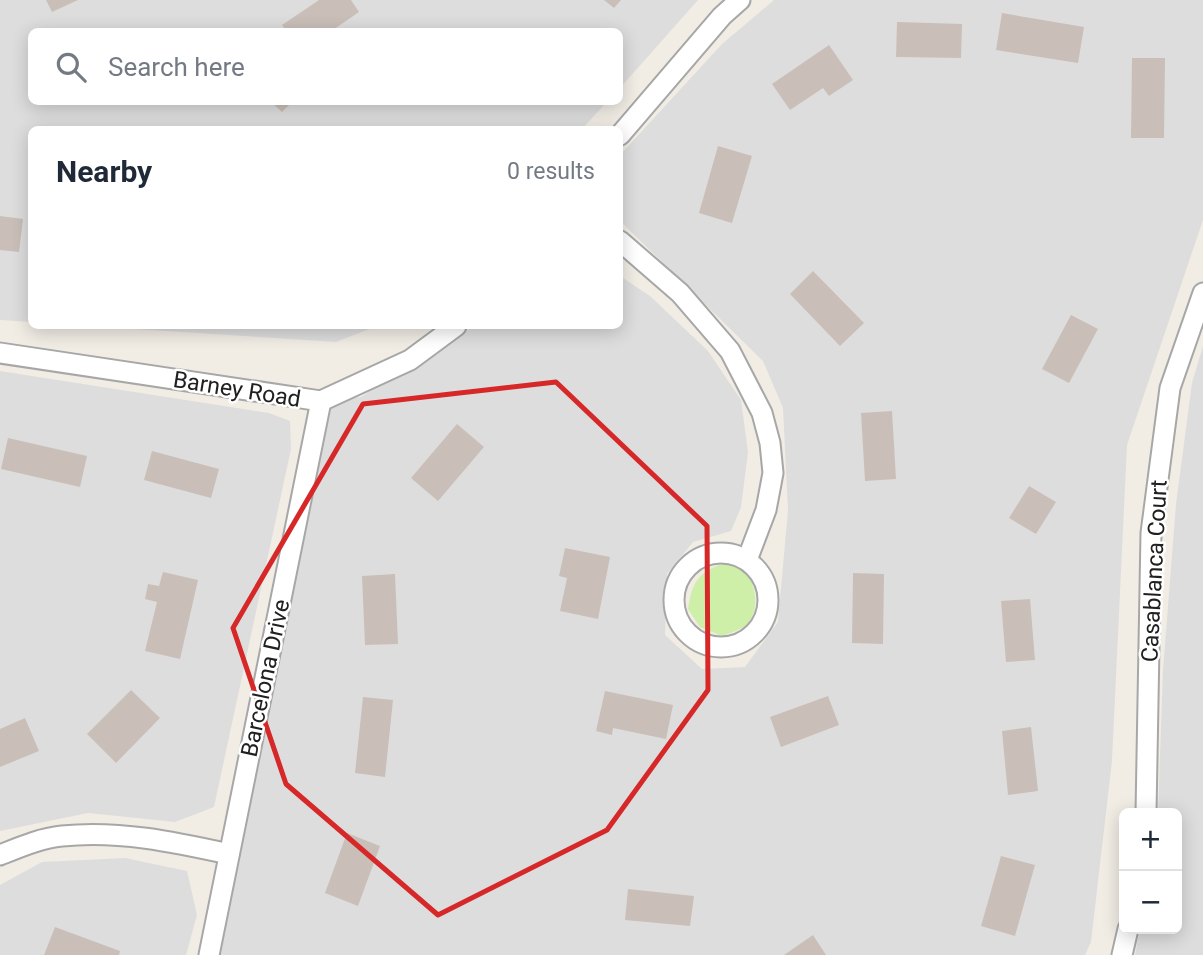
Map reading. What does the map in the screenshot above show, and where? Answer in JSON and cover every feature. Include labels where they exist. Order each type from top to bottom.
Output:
[{"type":"street","points":[[623,132],[722,16],[740,0]]},
{"type":"street","points":[[623,244],[680,293],[730,351],[762,413],[774,473],[766,510],[747,560]]},
{"type":"street","name":"Casablanca Court","points":[[1146,808],[1151,533],[1170,388],[1203,293]]},
{"type":"street","name":"Barney Road","points":[[0,353],[321,401],[410,360],[452,329]]},
{"type":"street","name":"Barcelona Drive","points":[[209,955],[321,401]]},
{"type":"street","points":[[708,554],[734,554],[747,560],[757,568],[768,593],[765,619],[747,640],[735,645],[721,647],[695,640],[685,631],[674,606],[674,593],[685,569],[708,554]]},
{"type":"street","points":[[0,855],[60,836],[117,834],[229,854]]},
{"type":"street","points":[[1122,955],[1127,934]]},
{"type":"highlighted area","points":[[556,382],[707,526],[708,690],[607,830],[438,915],[286,784],[233,628],[363,404]]},
{"type":"shaded area","points":[[0,0],[698,0],[623,85],[623,28],[28,28],[28,105],[604,105],[585,126],[28,126],[28,322],[0,320]]},
{"type":"shaded area","points":[[774,0],[1203,0],[1203,220],[1127,445],[1112,761],[1091,942],[1085,955],[209,955],[321,401],[361,397],[469,329],[623,329],[623,278],[650,296],[708,351],[741,400],[748,452],[741,507],[731,531],[693,542],[667,574],[665,635],[702,669],[745,667],[778,622],[788,510],[783,408],[763,361],[623,224],[623,152],[722,44]]},
{"type":"shaded area","points":[[134,329],[369,329],[336,342]]},
{"type":"shaded area","points":[[1203,346],[1203,955],[1135,955],[1139,934],[1182,934],[1182,808],[1158,808],[1163,670],[1176,504],[1192,383]]},
{"type":"shaded area","points":[[0,371],[269,413],[290,421],[291,449],[214,807],[175,822],[88,813],[0,831]]},
{"type":"shaded area","points":[[125,858],[187,871],[197,915],[186,955],[0,955],[0,885],[42,862]]},
{"type":"green space","points":[[731,560],[746,567],[753,588],[755,610],[746,625],[722,636],[700,627],[688,609],[693,589],[700,577],[712,568]]},
{"type":"building","points":[[46,0],[78,0],[52,12]]},
{"type":"building","points":[[319,0],[351,0],[359,12],[336,28],[284,28],[282,25]]},
{"type":"building","points":[[604,0],[621,0],[614,8]]},
{"type":"building","points":[[1002,13],[1084,27],[1078,63],[996,50]]},
{"type":"building","points":[[897,22],[962,24],[961,58],[896,57]]},
{"type":"building","points":[[829,45],[853,80],[829,96],[823,88],[790,110],[772,84]]},
{"type":"building","points":[[1132,58],[1165,58],[1164,138],[1131,138]]},
{"type":"building","points":[[274,105],[289,105],[282,112]]},
{"type":"building","points":[[718,146],[752,156],[732,223],[699,213]]},
{"type":"building","points":[[0,216],[23,219],[19,252],[0,250]]},
{"type":"building","points":[[813,271],[864,323],[840,346],[790,294]]},
{"type":"building","points":[[1071,315],[1098,329],[1069,383],[1042,369]]},
{"type":"building","points":[[892,411],[896,479],[865,481],[861,413]]},
{"type":"building","points":[[457,424],[484,447],[438,501],[411,478]]},
{"type":"building","points":[[8,438],[87,456],[80,487],[1,469]]},
{"type":"building","points":[[152,451],[219,469],[211,498],[144,480]]},
{"type":"building","points":[[1029,486],[1056,502],[1036,534],[1009,518]]},
{"type":"building","points":[[565,548],[610,557],[598,619],[560,611],[567,578],[559,576]]},
{"type":"building","points":[[163,572],[198,580],[180,659],[145,651],[157,602],[145,599],[148,584],[159,586]]},
{"type":"building","points":[[853,573],[884,574],[883,644],[852,643]]},
{"type":"building","points":[[395,574],[398,644],[365,645],[362,576]]},
{"type":"building","points":[[1030,599],[1035,660],[1006,662],[1001,601]]},
{"type":"building","points":[[131,690],[160,718],[116,763],[87,734]]},
{"type":"building","points":[[605,691],[673,705],[666,739],[613,728],[612,735],[596,731]]},
{"type":"building","points":[[828,696],[839,725],[781,747],[770,717]]},
{"type":"building","points":[[363,697],[393,700],[385,777],[355,773]]},
{"type":"building","points":[[25,718],[39,751],[0,767],[0,729]]},
{"type":"building","points":[[1031,727],[1038,791],[1008,795],[1002,731]]},
{"type":"building","points":[[347,833],[380,846],[358,906],[325,893]]},
{"type":"building","points":[[1001,856],[1035,865],[1015,936],[981,926]]},
{"type":"building","points":[[628,889],[694,896],[690,926],[625,920]]},
{"type":"building","points":[[55,927],[120,951],[119,955],[44,955]]},
{"type":"building","points":[[813,935],[826,955],[784,955]]}]
